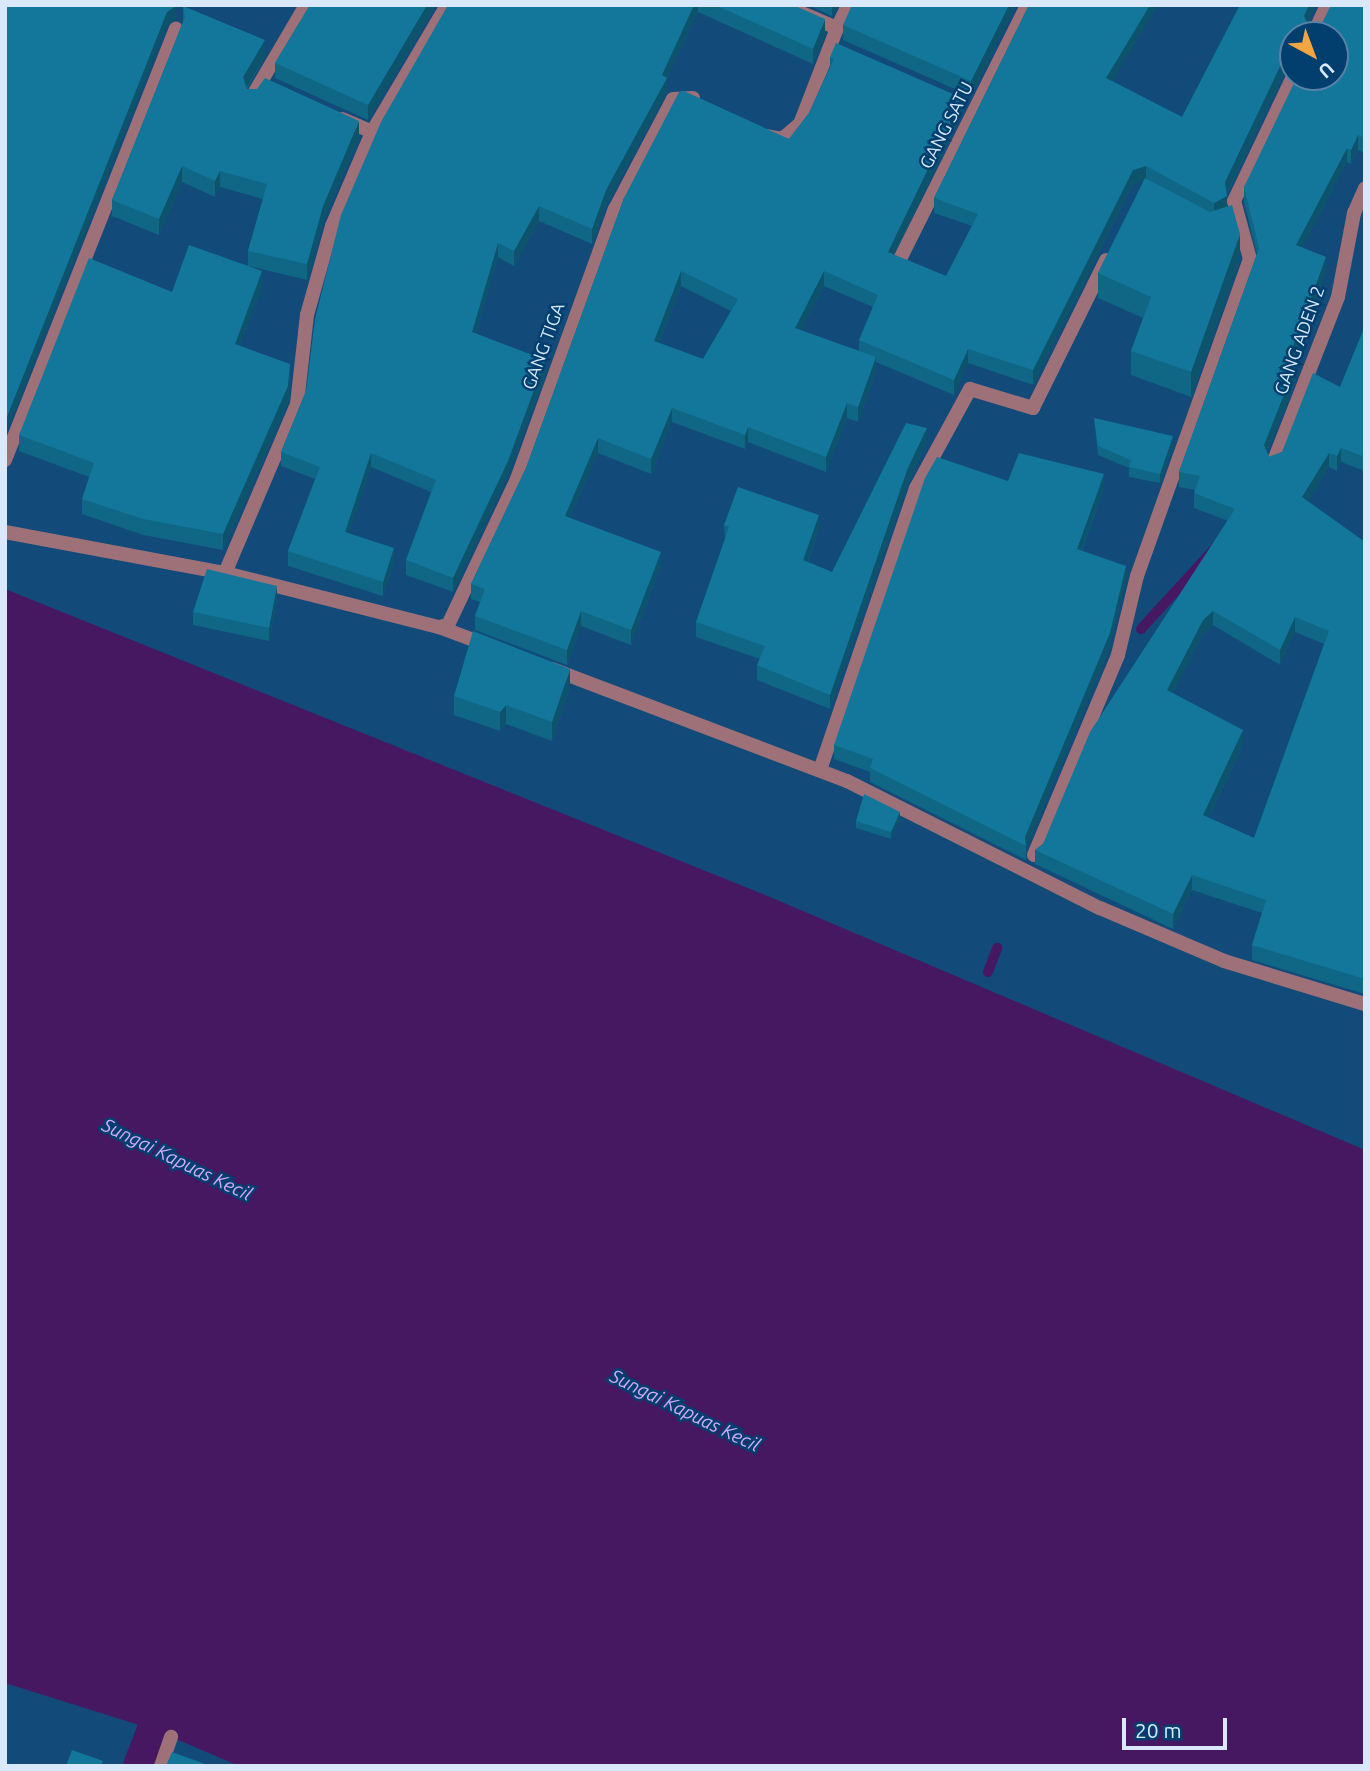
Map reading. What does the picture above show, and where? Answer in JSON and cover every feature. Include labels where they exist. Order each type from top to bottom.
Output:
[{"type":"street","points":[[252,97],[267,85],[306,5]]},
{"type":"street","points":[[226,573],[297,404],[307,315],[325,251],[372,132],[447,5]]},
{"type":"street","points":[[783,5],[837,28]]},
{"type":"street","points":[[751,127],[775,140],[796,128],[837,48],[837,28],[848,5]]},
{"type":"street","name":"GANG SATU","points":[[899,261],[969,106],[1027,5]]},
{"type":"street","points":[[1320,21],[1327,5]]},
{"type":"street","points":[[5,460],[176,29]]},
{"type":"street","points":[[1034,855],[1123,640],[1137,576],[1250,259],[1230,220],[1234,201],[1286,91]]},
{"type":"street","name":"GANG TIGA","points":[[439,627],[454,621],[517,479],[615,209],[673,99],[685,95],[702,103]]},
{"type":"street","points":[[323,110],[372,132]]},
{"type":"street","name":"GANG ADEN 2","points":[[1273,463],[1338,298],[1353,214],[1365,188]]},
{"type":"street","points":[[820,770],[916,488],[970,389],[1033,408],[1111,250]]},
{"type":"street","points":[[5,532],[226,573],[439,627],[501,650]]},
{"type":"street","points":[[538,663],[820,770],[1100,908],[1224,961],[1365,1004]]},
{"type":"street","points":[[162,1766],[172,1737]]},
{"type":"water","name":"Sungai Kapuas Kecil","points":[[5,589],[770,897],[1365,1150],[1365,1766],[239,1766],[155,1730],[5,1683]]},
{"type":"building","points":[[5,5],[176,6],[167,12],[5,422]]},
{"type":"building","points":[[310,5],[427,5],[368,105],[275,63]]},
{"type":"building","points":[[448,5],[694,5],[662,75],[667,78],[606,190],[592,229],[539,206],[514,251],[498,243],[472,332],[545,360],[508,461],[453,578],[406,560],[436,480],[371,453],[345,532],[394,548],[383,582],[288,551],[320,467],[281,452],[306,391],[315,319],[341,215],[381,122]]},
{"type":"building","points":[[715,5],[793,5],[825,19],[813,49]]},
{"type":"building","points":[[852,5],[1009,5],[971,81],[843,25]]},
{"type":"building","points":[[1029,5],[1150,5],[1106,78],[1182,117],[1240,5],[1309,5],[1304,16],[1306,21],[1279,21],[1279,69],[1225,182],[1227,196],[1214,203],[1146,166],[1133,170],[1033,370],[968,349],[954,380],[859,340],[878,295],[824,271],[795,328],[876,357],[858,407],[847,403],[826,457],[748,427],[745,435],[672,408],[651,459],[598,438],[565,516],[661,552],[631,630],[581,611],[567,650],[475,616],[485,589],[471,584],[526,468],[624,198],[679,92],[684,91],[789,139],[809,113],[834,59],[830,57],[836,43],[962,98],[888,252],[946,276],[978,214],[934,198]],"holes":[[[681,271],[738,299],[703,359],[654,341]]]},
{"type":"building","points":[[1331,5],[1365,5],[1365,138],[1358,135],[1351,150],[1347,148],[1296,245],[1326,257],[1288,360],[1296,364],[1264,445],[1269,457],[1282,452],[1313,373],[1340,387],[1365,326],[1365,457],[1341,448],[1337,456],[1329,453],[1302,497],[1365,542],[1365,979],[1252,945],[1266,900],[1192,875],[1173,914],[1035,850],[1043,844],[1090,732],[1235,509],[1194,493],[1200,476],[1179,472],[1259,248],[1244,187],[1290,91],[1349,91],[1349,21],[1323,21]],"holes":[[[1213,611],[1280,650],[1295,617],[1329,631],[1254,838],[1203,815],[1243,730],[1167,690],[1203,620]]]},
{"type":"building","points":[[183,6],[265,40],[243,77],[247,89],[257,89],[265,78],[359,121],[323,206],[307,264],[248,251],[267,184],[220,171],[215,181],[182,166],[159,219],[112,200],[185,17]]},
{"type":"building","points":[[1145,178],[1210,212],[1232,205],[1240,234],[1191,372],[1131,351],[1151,297],[1098,273]]},
{"type":"building","points":[[189,245],[262,271],[235,344],[290,364],[288,386],[223,534],[143,519],[82,499],[94,463],[19,435],[89,258],[172,292]]},
{"type":"building","points":[[1094,418],[1173,436],[1160,474],[1129,467],[1131,460],[1098,446]]},
{"type":"building","points":[[906,423],[927,428],[907,470],[830,695],[757,665],[765,646],[696,622],[729,527],[724,525],[738,487],[819,515],[803,560],[832,572]]},
{"type":"building","points":[[1019,453],[1104,474],[1077,549],[1126,566],[1110,633],[1025,837],[1026,846],[870,768],[873,759],[834,745],[925,478],[937,457],[1008,481]]},
{"type":"building","points":[[207,569],[277,586],[269,628],[193,612]]},
{"type":"building","points":[[473,631],[570,669],[552,722],[506,705],[500,712],[454,696]]},
{"type":"building","points":[[864,794],[900,812],[891,832],[856,821]]},
{"type":"building","points":[[72,1750],[103,1761],[101,1766],[66,1766]]},
{"type":"building","points":[[172,1752],[208,1765],[166,1766]]},
{"type":"waterway","points":[[1141,629],[1217,546]]},
{"type":"waterway","points":[[988,972],[997,948]]},
{"type":"waterway","points":[[141,1766],[155,1730]]}]
